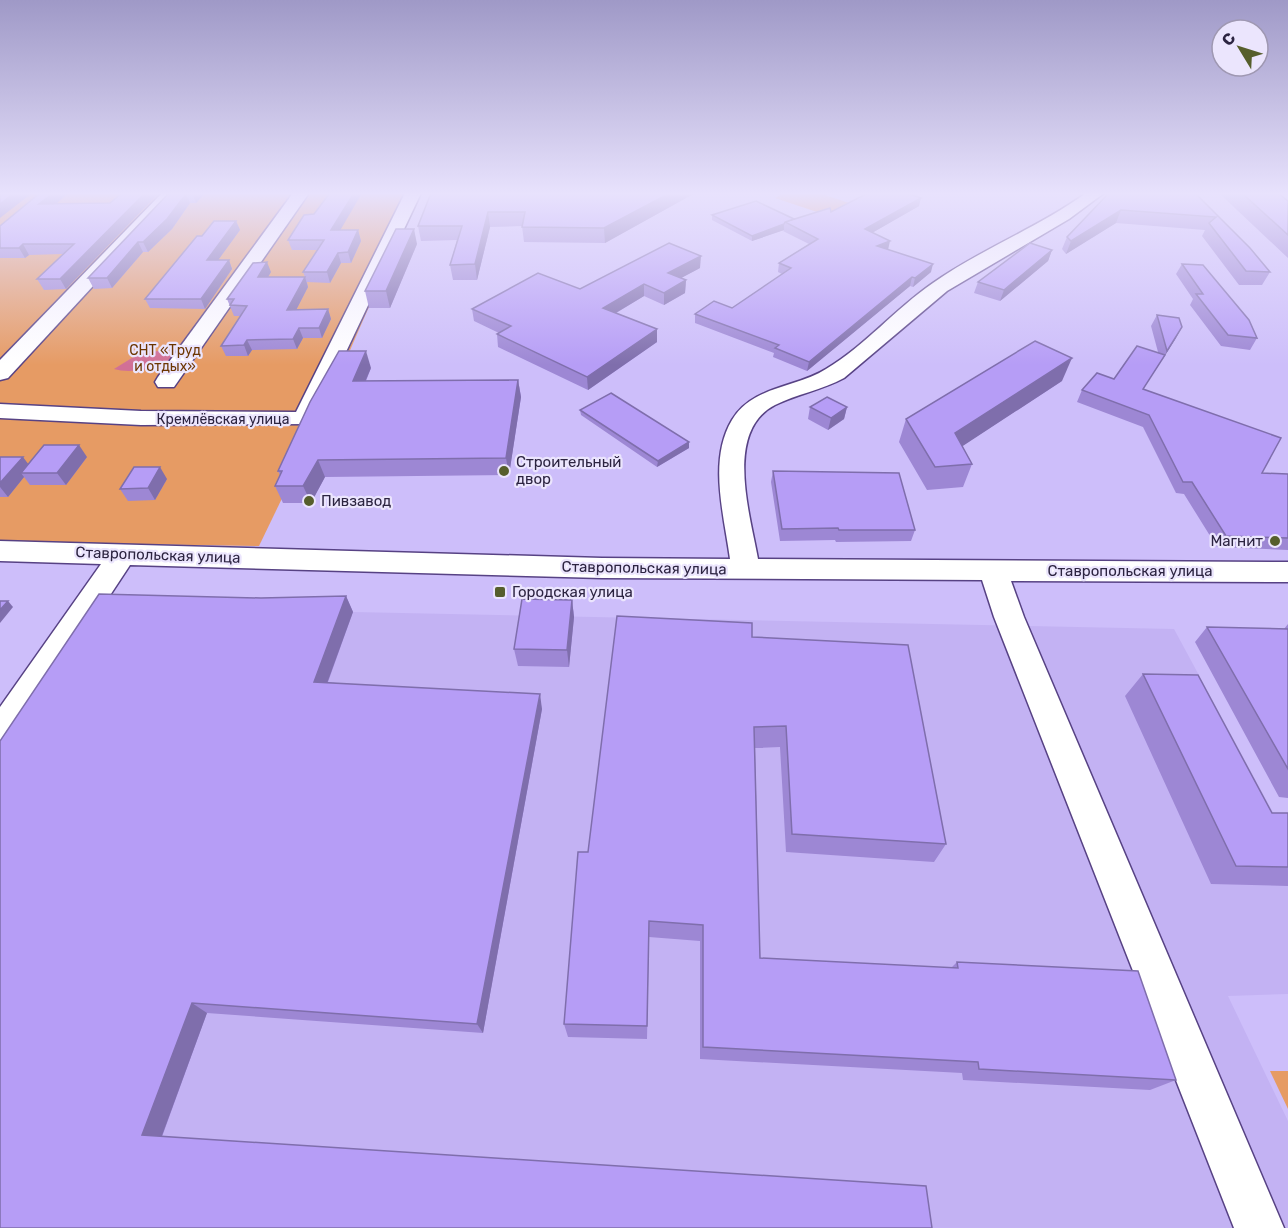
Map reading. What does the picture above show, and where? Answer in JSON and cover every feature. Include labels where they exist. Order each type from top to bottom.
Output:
[{"type":"street","points":[[0,373],[117,250]]},
{"type":"street","points":[[166,382],[260,250]]},
{"type":"street","name":"Кремлёвская улица","points":[[0,411],[141,418],[304,419],[385,250]]},
{"type":"street","points":[[746,570],[732,461],[736,434],[751,411],[762,402],[788,390],[834,374],[944,284],[1000,250]]},
{"type":"street","name":"Ставропольская улица","points":[[0,551],[396,563],[746,570],[1288,572]]},
{"type":"street","points":[[0,734],[123,553]]},
{"type":"street","points":[[994,572],[1009,617],[1259,1228]]},
{"type":"shaded area","points":[[162,350],[170,351],[174,356],[162,364],[146,369],[128,371],[114,369],[135,356]]},
{"type":"shaded area","points":[[353,612],[1174,629],[1288,840],[1288,994],[1228,996],[1288,1121],[1288,1228],[129,1228]]},
{"type":"green space","name":"СНТ «Труд и отдых»","points":[[0,250],[394,250],[315,430],[259,546],[0,542]]},
{"type":"green space","points":[[1270,1071],[1288,1071],[1288,1109]]},
{"type":"building","points":[[67,250],[88,250],[60,279],[37,279]]},
{"type":"building","points":[[114,250],[131,250],[107,278],[88,278]]},
{"type":"building","points":[[185,250],[214,250],[207,260],[229,260],[201,299],[145,299]]},
{"type":"building","points":[[317,250],[349,250],[338,253],[327,272],[303,272]]},
{"type":"building","points":[[385,250],[404,250],[386,291],[365,291]]},
{"type":"building","points":[[455,250],[478,250],[475,264],[450,265]]},
{"type":"building","points":[[655,250],[687,250],[701,256],[668,273],[686,280],[664,293],[644,284],[603,308],[657,329],[587,377],[497,334],[511,326],[472,309],[538,273],[580,289]]},
{"type":"building","points":[[800,250],[890,250],[933,264],[915,278],[912,277],[809,362],[775,348],[779,345],[695,314],[714,301],[732,308],[791,268],[779,263]]},
{"type":"building","points":[[1020,250],[1052,250],[1004,290],[978,282]]},
{"type":"building","points":[[1230,250],[1252,250],[1270,272],[1246,271]]},
{"type":"building","points":[[267,262],[258,277],[305,277],[287,310],[328,309],[319,328],[299,328],[293,339],[247,340],[244,345],[221,346],[247,306],[230,305],[234,299],[227,299],[253,263]]},
{"type":"building","points":[[1182,264],[1203,265],[1249,320],[1257,338],[1228,335],[1196,294],[1203,294]]},
{"type":"building","points":[[1157,315],[1179,318],[1182,327],[1167,351]]},
{"type":"building","points":[[1035,341],[1072,358],[955,433],[972,464],[935,467],[906,419]]},
{"type":"building","points":[[1137,346],[1165,355],[1143,389],[1281,438],[1262,473],[1288,474],[1288,538],[1226,536],[1192,482],[1183,482],[1149,415],[1082,390],[1097,373],[1114,379]]},
{"type":"building","points":[[339,351],[366,351],[353,381],[518,380],[506,458],[318,460],[303,486],[275,486],[282,471],[278,471],[310,402]]},
{"type":"building","points":[[611,393],[689,442],[658,461],[580,410]]},
{"type":"building","points":[[827,397],[847,407],[831,418],[810,407]]},
{"type":"building","points":[[44,445],[79,445],[57,473],[21,473]]},
{"type":"building","points":[[0,457],[23,457],[0,483]]},
{"type":"building","points":[[134,467],[160,467],[148,488],[120,489]]},
{"type":"building","points":[[773,471],[899,473],[915,530],[782,529]]},
{"type":"building","points":[[99,594],[261,598],[346,596],[314,682],[540,694],[477,1024],[192,1003],[142,1135],[926,1186],[932,1228],[0,1228],[0,741]]},
{"type":"building","points":[[522,599],[572,600],[567,650],[514,649]]},
{"type":"building","points":[[0,601],[8,601],[0,610]]},
{"type":"building","points":[[617,616],[752,623],[752,637],[908,645],[946,844],[792,834],[786,726],[754,727],[760,958],[958,968],[957,962],[1138,971],[1176,1080],[979,1069],[978,1062],[703,1047],[703,925],[649,921],[647,1026],[564,1024],[578,852],[588,852]]},
{"type":"building","points":[[1207,627],[1288,629],[1288,769]]},
{"type":"building","points":[[1143,674],[1198,675],[1272,813],[1288,813],[1288,867],[1236,866]]},
{"type":"place","name":"Строительный двор","points":[[504,471]]},
{"type":"place","name":"Пивзавод","points":[[309,501]]},
{"type":"place","name":"Магнит","points":[[1275,541]]},
{"type":"place","name":"Городская улица","points":[[500,592]]}]
